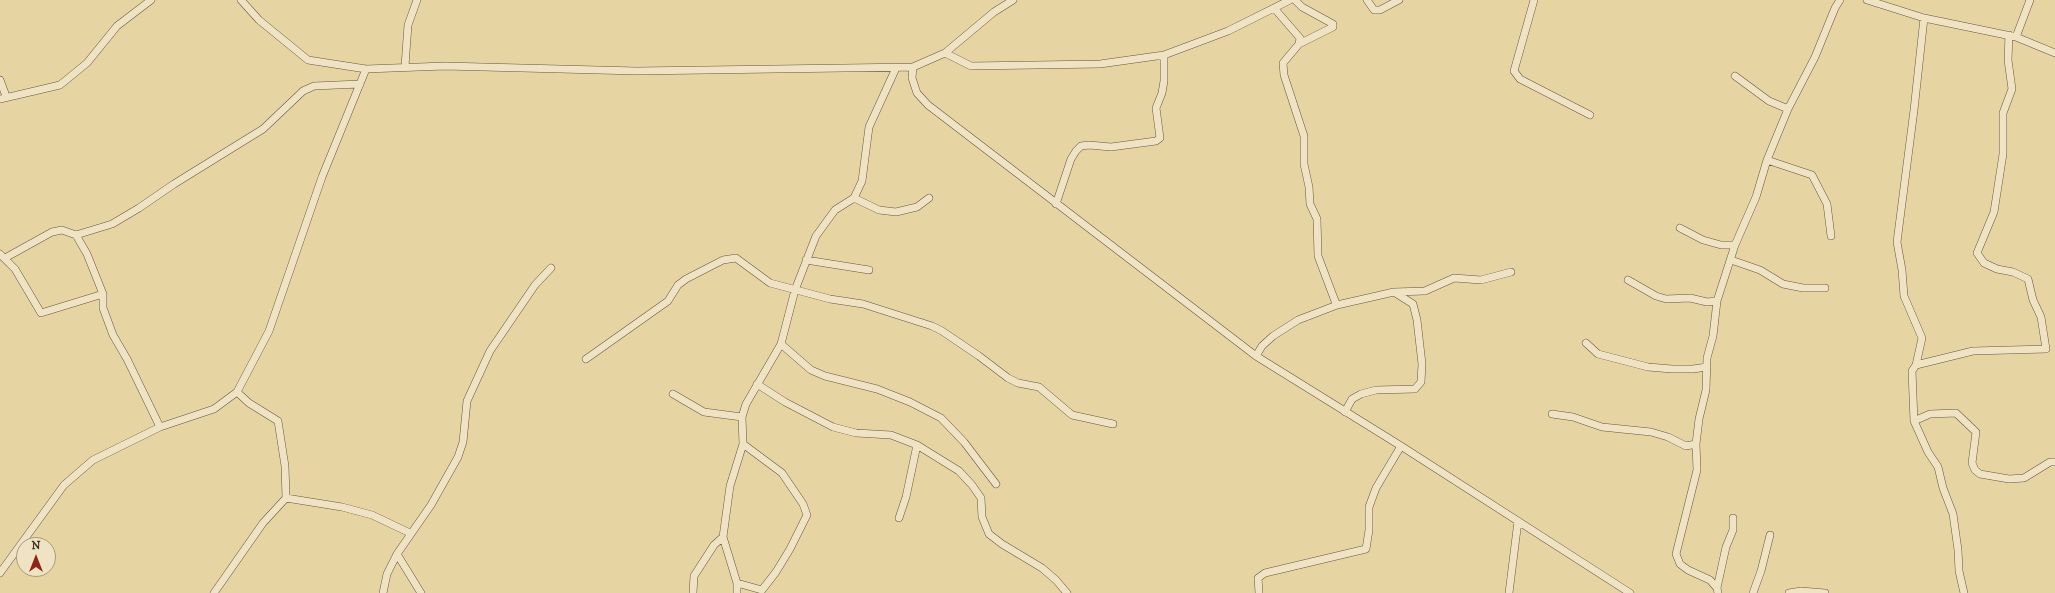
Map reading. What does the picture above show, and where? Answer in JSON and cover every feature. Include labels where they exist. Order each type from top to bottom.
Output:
[{"type":"street","points":[[0,80],[3,97],[60,85],[87,63],[117,26],[151,0]]},
{"type":"street","points":[[241,0],[259,20],[308,60],[366,69],[405,66],[637,71],[913,67],[945,53],[994,12],[1013,0]]},
{"type":"street","points":[[405,66],[408,25],[417,0]]},
{"type":"street","points":[[945,53],[971,66],[1100,64],[1164,55],[1228,31],[1290,0]]},
{"type":"street","points":[[1295,0],[1302,7],[1333,24],[1333,27],[1299,44],[1283,63],[1284,75],[1304,136],[1304,164],[1309,187],[1310,204],[1317,219],[1318,256],[1337,305]]},
{"type":"street","points":[[1367,0],[1374,10],[1380,10],[1400,0]]},
{"type":"street","points":[[1534,0],[1514,71],[1520,78],[1590,115]]},
{"type":"street","points":[[1718,592],[1710,580],[1688,570],[1680,564],[1676,554],[1697,470],[1696,444],[1699,419],[1706,390],[1707,367],[1717,301],[1735,245],[1756,197],[1767,160],[1788,109],[1815,57],[1835,8],[1840,0]]},
{"type":"street","points":[[1867,0],[1924,18],[2013,36],[2055,53]]},
{"type":"street","points":[[1916,365],[1973,351],[2046,349],[2041,316],[2032,300],[2028,279],[2014,272],[1997,269],[1984,263],[1977,253],[1994,212],[2003,154],[2002,113],[2012,89],[2008,60],[2013,36],[2030,0]]},
{"type":"street","points":[[1274,8],[1298,34],[1299,44]]},
{"type":"street","points":[[1924,18],[1914,110],[1896,242],[1902,270],[1904,296],[1922,338],[1916,365],[1912,371],[1914,420],[1928,452],[1938,467],[1943,488],[1953,514],[1958,550],[1959,571],[1964,593]]},
{"type":"street","points":[[1056,204],[1071,159],[1076,151],[1082,146],[1089,145],[1111,147],[1156,141],[1160,138],[1156,108],[1163,87],[1164,55]]},
{"type":"street","points":[[913,67],[912,78],[917,93],[928,105],[1256,356],[1401,446],[1630,593]]},
{"type":"street","points":[[737,593],[737,583],[723,537],[730,486],[743,444],[742,417],[746,404],[781,344],[795,290],[816,236],[835,210],[854,198],[862,181],[869,127],[896,68]]},
{"type":"street","points":[[0,573],[64,485],[93,460],[160,427],[214,409],[236,392],[269,331],[322,177],[366,69]]},
{"type":"street","points":[[1735,76],[1769,101],[1788,109]]},
{"type":"street","points":[[103,294],[41,314],[15,269],[2,256],[52,232],[62,230],[76,235],[112,224],[263,129],[303,91],[314,86],[360,84]]},
{"type":"street","points":[[1767,160],[1812,175],[1827,204],[1831,236]]},
{"type":"street","points":[[854,198],[879,210],[896,212],[916,207],[929,198]]},
{"type":"street","points":[[1680,228],[1703,240],[1721,245],[1735,245]]},
{"type":"street","points":[[76,235],[87,254],[103,294],[103,308],[113,335],[128,359],[160,427]]},
{"type":"street","points":[[586,359],[668,301],[678,285],[686,279],[723,260],[736,258],[765,280],[830,300],[863,304],[932,326],[979,356],[1008,378],[1018,383],[1039,387],[1072,414],[1113,424]]},
{"type":"street","points":[[806,260],[869,270]]},
{"type":"street","points":[[1731,260],[1760,270],[1783,284],[1803,288],[1825,288]]},
{"type":"street","points":[[382,593],[387,574],[396,554],[432,505],[458,457],[463,442],[467,400],[490,351],[535,285],[551,268]]},
{"type":"street","points":[[1256,356],[1268,341],[1298,320],[1337,305],[1394,292],[1425,291],[1454,278],[1481,280],[1511,272]]},
{"type":"street","points":[[1628,280],[1656,296],[1666,299],[1690,298],[1707,302],[1717,301]]},
{"type":"street","points":[[1345,412],[1352,399],[1361,394],[1376,390],[1415,389],[1421,382],[1422,364],[1417,320],[1413,304],[1394,292]]},
{"type":"street","points":[[1586,343],[1598,354],[1648,367],[1693,369],[1707,367]]},
{"type":"street","points":[[781,344],[811,370],[825,376],[877,390],[910,402],[941,418],[964,442],[996,484]]},
{"type":"street","points":[[757,384],[785,402],[833,427],[856,433],[891,435],[917,445],[959,471],[972,485],[981,498],[982,517],[990,534],[1002,544],[1042,568],[1056,580],[1066,593]]},
{"type":"street","points":[[214,593],[263,523],[286,498],[285,466],[280,426],[278,421],[249,403],[236,392]]},
{"type":"street","points":[[673,394],[704,412],[742,417]]},
{"type":"street","points":[[1914,420],[1930,414],[1956,413],[1976,432],[1972,463],[1975,470],[1980,474],[2009,479],[2024,478],[2050,462],[2055,462]]},
{"type":"street","points":[[1552,414],[1573,417],[1602,427],[1651,432],[1668,437],[1686,446],[1696,444]]},
{"type":"street","points":[[737,583],[764,592],[807,515],[803,504],[782,473],[743,444]]},
{"type":"street","points":[[899,518],[906,497],[917,445]]},
{"type":"street","points":[[1259,593],[1258,578],[1265,573],[1366,549],[1369,530],[1369,507],[1376,488],[1401,446]]},
{"type":"street","points":[[286,498],[372,515],[410,533]]},
{"type":"street","points":[[1718,592],[1726,547],[1733,530],[1733,518]]},
{"type":"street","points":[[1509,593],[1518,521]]},
{"type":"street","points":[[1753,593],[1761,571],[1770,535]]},
{"type":"street","points":[[693,593],[694,576],[714,545],[723,537]]},
{"type":"street","points":[[396,554],[421,593]]},
{"type":"street","points":[[1789,593],[1825,593]]}]
